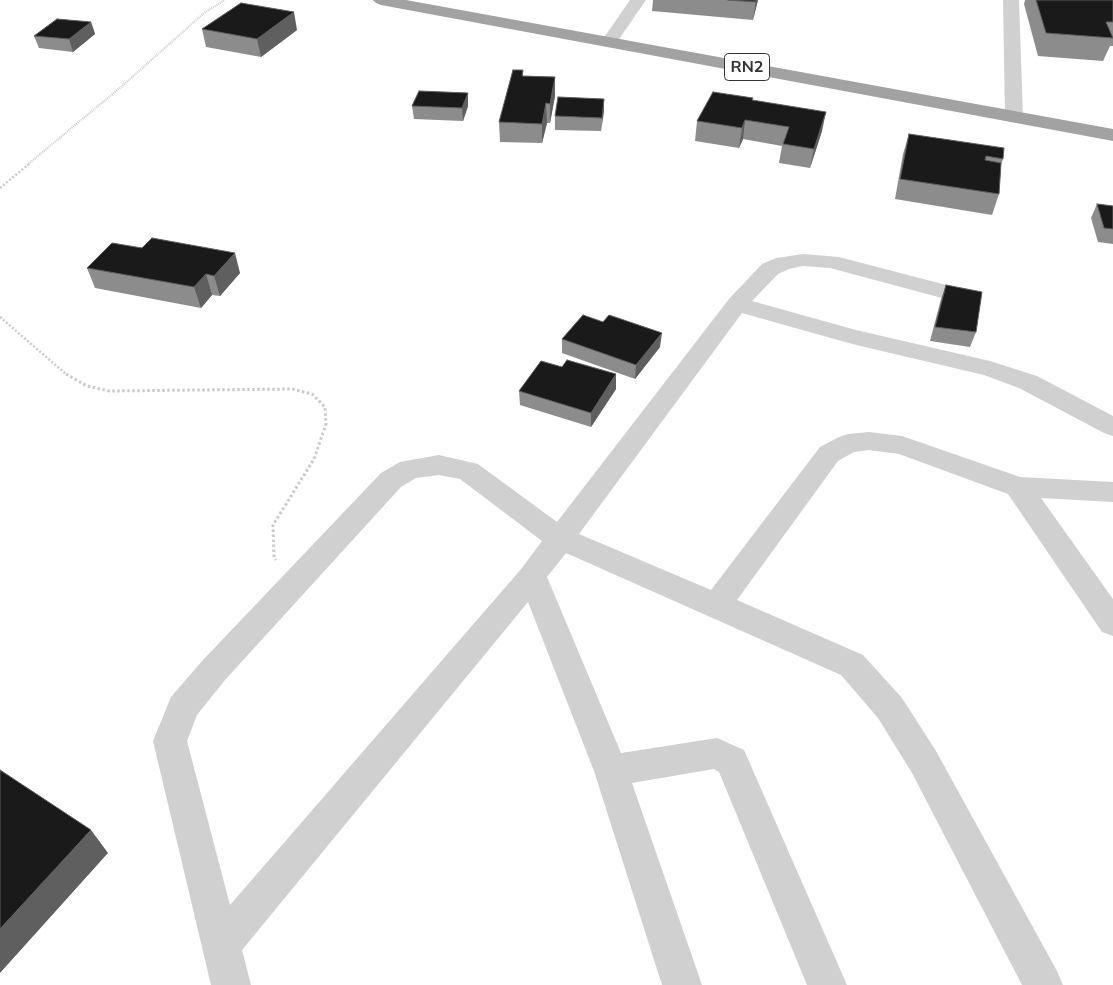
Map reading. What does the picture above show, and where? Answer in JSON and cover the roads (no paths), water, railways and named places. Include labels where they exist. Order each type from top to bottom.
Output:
[{"type":"highway","name":"RN2","points":[[381,0],[1113,135]]},
{"type":"street","points":[[609,42],[638,0]]},
{"type":"street","points":[[1011,0],[1014,117]]},
{"type":"street","points":[[220,946],[532,576],[737,304],[770,269],[784,263],[803,260],[831,262],[942,291]]},
{"type":"street","points":[[737,304],[852,337],[990,369],[1028,382],[1113,427]]},
{"type":"street","points":[[717,605],[829,454],[848,443],[869,441],[902,445],[1018,487],[1113,492]]},
{"type":"street","points":[[231,985],[170,741],[183,707],[214,670],[391,480],[410,469],[440,465],[468,471],[559,538],[852,665],[890,708],[924,762],[1043,985]]},
{"type":"street","points":[[1018,487],[1113,623]]},
{"type":"street","points":[[532,576],[611,771],[682,985]]},
{"type":"street","points":[[611,771],[717,754],[732,761],[827,985]]}]
